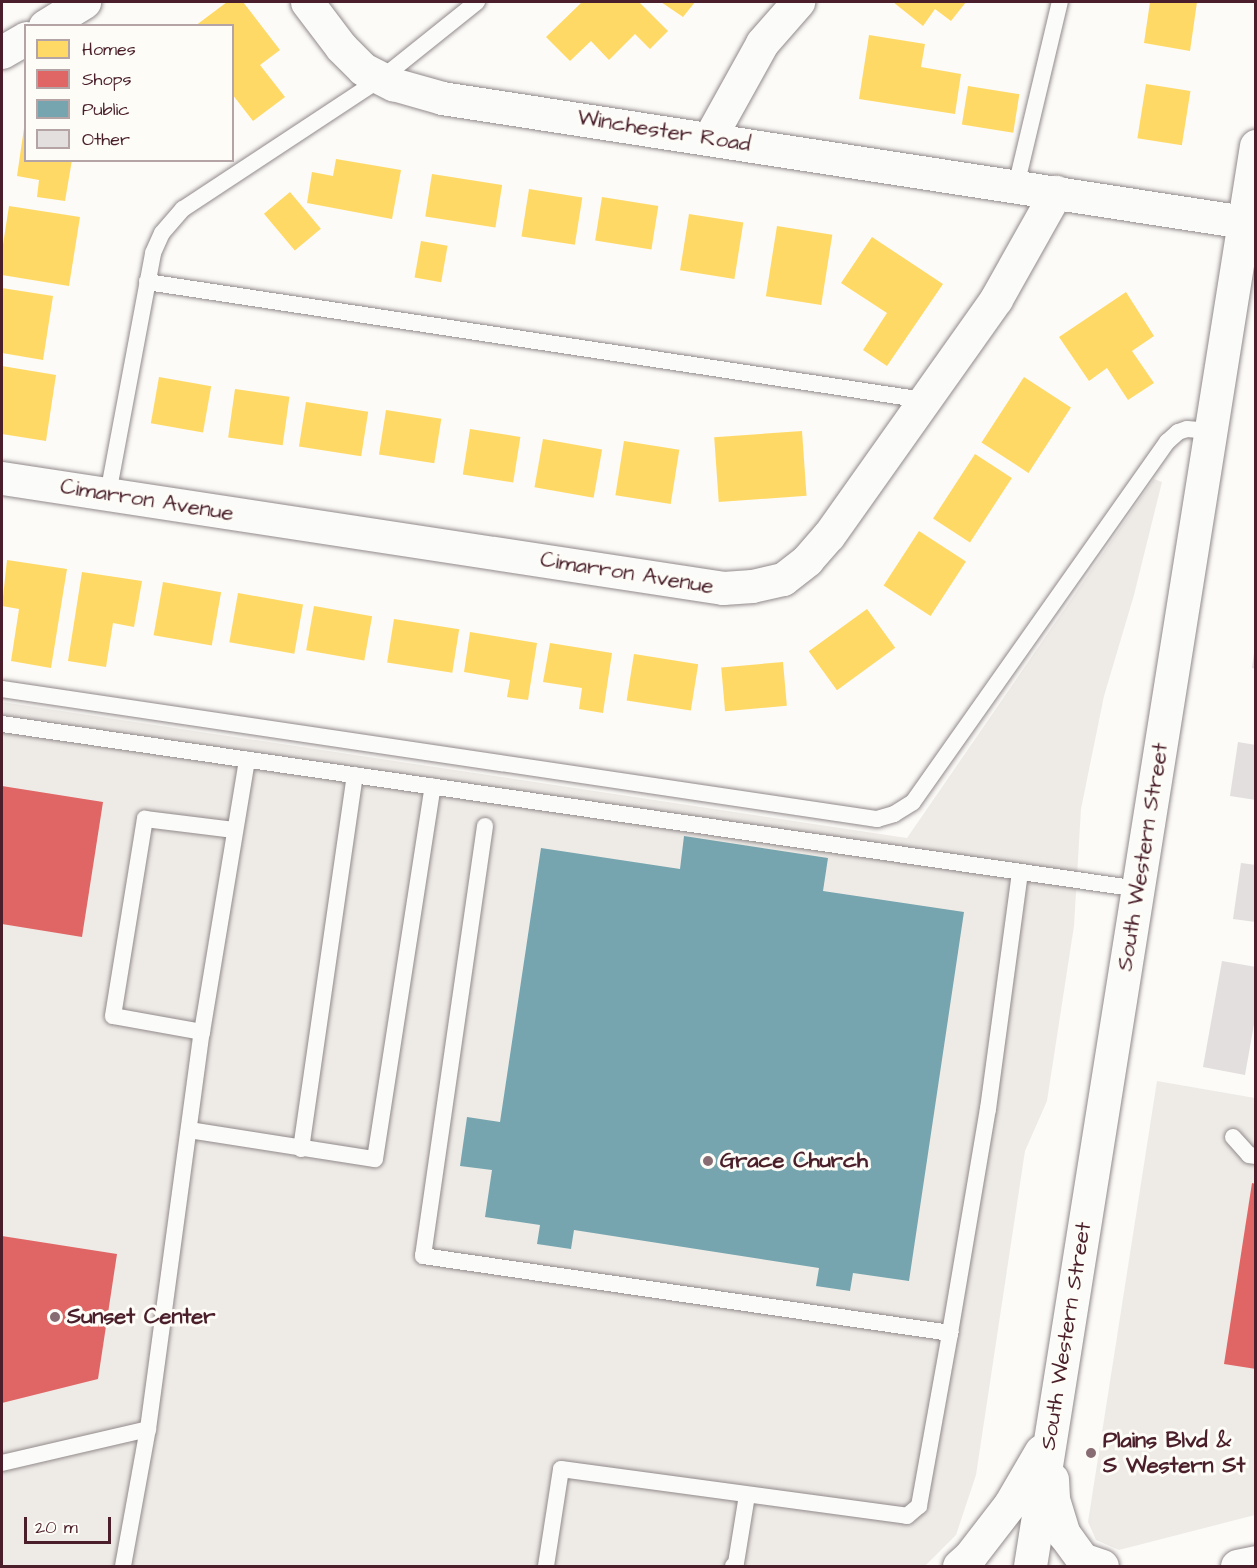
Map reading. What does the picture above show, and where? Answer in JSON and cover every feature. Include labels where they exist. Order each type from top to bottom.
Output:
[{"type":"street","points":[[48,24],[84,2]]},
{"type":"street","name":"Winchester Road","points":[[308,2],[341,47],[363,69],[382,78],[442,98],[710,137],[1244,222]]},
{"type":"street","points":[[710,137],[762,44],[798,2]]},
{"type":"street","points":[[2,52],[24,39]]},
{"type":"street","name":"South Western Street","points":[[1030,1566],[1210,431],[1246,276],[1244,222],[1256,146]]},
{"type":"street","name":"Cimarron Avenue","points":[[2,478],[723,588],[752,586],[783,579],[807,560],[829,535],[996,299],[1056,192]]},
{"type":"street","points":[[958,1566],[970,1556],[1010,1504],[1050,1434]]},
{"type":"street","points":[[1050,1434],[1053,1499],[1064,1534],[1082,1559],[1102,1566]]},
{"type":"street","points":[[1237,1566],[1256,1562]]},
{"type":"lane","points":[[108,494],[153,253],[162,233],[183,209],[382,78],[477,2]]},
{"type":"lane","points":[[1016,186],[1060,2]]},
{"type":"lane","points":[[147,282],[924,400]]},
{"type":"lane","points":[[2,689],[877,819],[894,814],[913,802],[1167,442],[1178,432],[1187,429],[1210,431]]},
{"type":"lane","points":[[2,724],[1138,889]]},
{"type":"lane","points":[[123,1566],[148,1429],[202,1032],[247,760]]},
{"type":"lane","points":[[301,1149],[356,775]]},
{"type":"lane","points":[[189,1130],[375,1160],[433,786]]},
{"type":"lane","points":[[202,1032],[112,1016],[145,819],[234,830]]},
{"type":"lane","points":[[485,826],[423,1256],[950,1333]]},
{"type":"lane","points":[[546,1566],[561,1469],[907,1516],[919,1506],[988,1109],[1020,872]]},
{"type":"lane","points":[[1233,1137],[1249,1155],[1256,1156]]},
{"type":"lane","points":[[2,1463],[148,1429]]},
{"type":"lane","points":[[733,1566],[736,1563],[747,1495]]},
{"type":"shaded area","points":[[1154,479],[1162,482],[1134,595],[1104,696],[1081,809],[1074,926],[1047,1101],[1025,1151],[976,1475],[956,1535],[925,1566],[2,1566],[2,702],[907,838]]},
{"type":"shaded area","points":[[1157,1081],[1255,1098],[1255,1515],[1119,1550],[1096,1540],[1088,1522]]},
{"type":"building: Homes","points":[[227,2],[243,2],[280,50],[260,65],[285,97],[253,121],[234,97],[234,24],[198,24]]},
{"type":"building: Homes","points":[[582,2],[639,2],[668,31],[650,49],[635,34],[609,60],[591,41],[570,61],[546,37]]},
{"type":"building: Homes","points":[[661,2],[695,2],[683,17]]},
{"type":"building: Homes","points":[[893,2],[966,2],[951,21],[935,9],[923,26]]},
{"type":"building: Homes","points":[[1150,2],[1197,2],[1190,51],[1144,43]]},
{"type":"building: Homes","points":[[869,35],[925,44],[921,67],[961,74],[955,114],[859,99]]},
{"type":"building: Homes","points":[[1146,84],[1190,91],[1182,145],[1137,138]]},
{"type":"building: Homes","points":[[968,86],[1019,94],[1013,133],[962,125]]},
{"type":"building: Homes","points":[[24,128],[24,162],[72,162],[65,201],[37,197],[39,180],[17,176]]},
{"type":"building: Homes","points":[[336,159],[401,170],[392,219],[307,203],[312,172],[333,176]]},
{"type":"building: Homes","points":[[432,174],[502,185],[495,228],[425,216]]},
{"type":"building: Homes","points":[[529,189],[582,197],[575,245],[521,236]]},
{"type":"building: Homes","points":[[290,192],[321,229],[295,251],[264,214]]},
{"type":"building: Homes","points":[[602,197],[658,206],[651,249],[595,240]]},
{"type":"building: Homes","points":[[9,206],[80,217],[69,286],[2,275],[2,251]]},
{"type":"building: Homes","points":[[689,214],[743,223],[734,279],[680,270]]},
{"type":"building: Homes","points":[[777,226],[832,235],[821,305],[766,296]]},
{"type":"building: Homes","points":[[872,237],[943,284],[887,366],[863,350],[887,313],[841,283]]},
{"type":"building: Homes","points":[[421,241],[448,246],[441,282],[415,277]]},
{"type":"building: Homes","points":[[2,288],[53,296],[43,360],[2,353]]},
{"type":"building: Homes","points":[[1126,292],[1154,336],[1132,351],[1154,383],[1128,400],[1107,368],[1089,381],[1059,337]]},
{"type":"building: Homes","points":[[2,366],[56,375],[46,441],[2,434]]},
{"type":"building: Homes","points":[[159,377],[211,386],[203,432],[151,423]]},
{"type":"building: Homes","points":[[1024,377],[1071,407],[1028,473],[982,442]]},
{"type":"building: Homes","points":[[235,389],[289,397],[283,445],[228,438]]},
{"type":"building: Homes","points":[[306,402],[368,412],[361,456],[299,446]]},
{"type":"building: Homes","points":[[386,410],[441,419],[434,463],[379,454]]},
{"type":"building: Homes","points":[[470,429],[520,437],[513,482],[463,474]]},
{"type":"building: Homes","points":[[802,431],[807,496],[719,502],[714,437]]},
{"type":"building: Homes","points":[[543,439],[602,449],[594,498],[534,487]]},
{"type":"building: Homes","points":[[624,441],[679,450],[671,504],[615,495]]},
{"type":"building: Homes","points":[[975,454],[1012,478],[970,543],[933,519]]},
{"type":"building: Homes","points":[[919,531],[966,561],[931,616],[884,586]]},
{"type":"building: Homes","points":[[7,560],[67,569],[51,668],[11,661],[19,609],[2,606]]},
{"type":"building: Homes","points":[[82,572],[142,581],[134,627],[113,623],[106,667],[68,661]]},
{"type":"building: Homes","points":[[163,582],[221,592],[212,645],[154,635]]},
{"type":"building: Homes","points":[[238,593],[303,604],[294,654],[229,642]]},
{"type":"building: Homes","points":[[314,606],[372,616],[364,661],[306,650]]},
{"type":"building: Homes","points":[[867,609],[895,648],[837,690],[809,651]]},
{"type":"building: Homes","points":[[394,619],[459,629],[452,673],[387,662]]},
{"type":"building: Homes","points":[[470,632],[537,643],[528,700],[507,697],[510,680],[464,672]]},
{"type":"building: Homes","points":[[550,643],[612,653],[603,713],[579,709],[582,688],[543,682]]},
{"type":"building: Homes","points":[[634,654],[698,664],[691,711],[627,700]]},
{"type":"building: Homes","points":[[783,662],[787,706],[725,711],[721,667]]},
{"type":"building: Shops","points":[[2,786],[103,802],[82,937],[2,924]]},
{"type":"building: Shops","points":[[1252,1183],[1256,1184],[1256,1369],[1224,1364]]},
{"type":"building: Shops","name":"Sunset Center","points":[[2,1236],[117,1254],[98,1379],[2,1403]]},
{"type":"building: Public","points":[[684,836],[828,858],[823,891],[964,912],[909,1281],[853,1273],[850,1291],[816,1286],[819,1268],[574,1230],[571,1249],[537,1244],[540,1225],[485,1217],[492,1170],[460,1166],[467,1117],[500,1122],[541,848],[680,869]]},
{"type":"building: Other","points":[[1254,653],[1256,654],[1256,669],[1252,668]]},
{"type":"building: Other","points":[[1238,742],[1256,745],[1256,800],[1230,796]]},
{"type":"building: Other","points":[[1241,863],[1256,865],[1256,922],[1233,919]]},
{"type":"building: Other","points":[[1222,961],[1256,967],[1256,1013],[1245,1075],[1203,1067]]},
{"type":"place","name":"Grace Church","points":[[708,1161]]},
{"type":"place","name":"Sunset Center","points":[[55,1317]]},
{"type":"place","name":"Plains Blvd & S Western St","points":[[1091,1453]]}]
